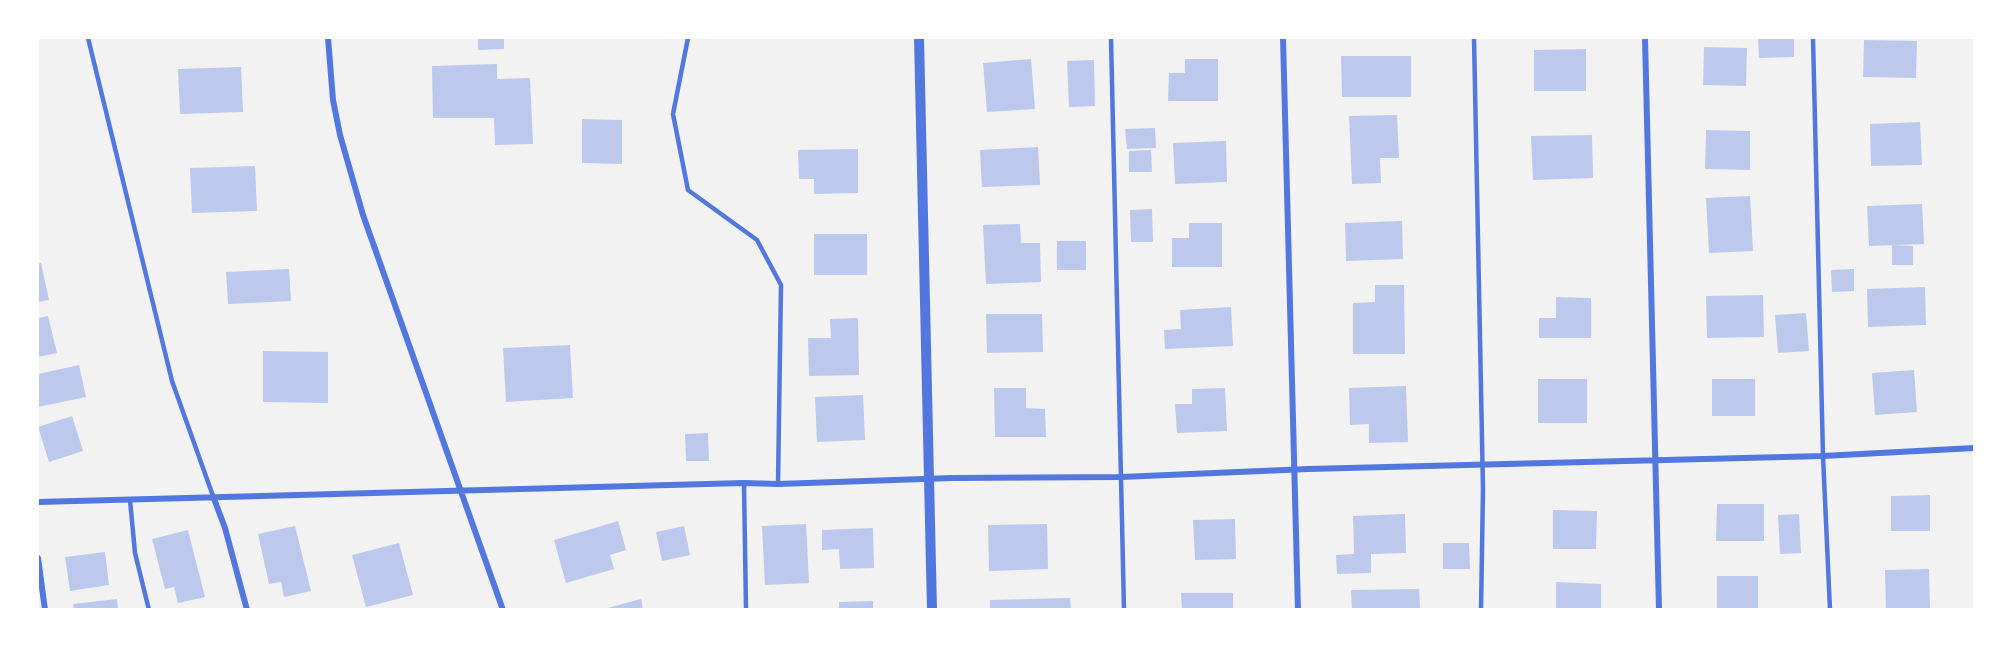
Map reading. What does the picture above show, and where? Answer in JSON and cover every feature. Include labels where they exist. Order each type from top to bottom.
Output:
[{"type":"street","points":[[328,38],[333,100],[343,147],[363,215],[504,609]]},
{"type":"street","points":[[919,38],[932,609]]},
{"type":"street","points":[[1283,38],[1298,609]]},
{"type":"street","points":[[1645,38],[1659,609]]},
{"type":"street","points":[[38,502],[744,483],[778,484],[929,478],[1121,477],[1295,469],[1823,456],[1974,448]]},
{"type":"street","points":[[213,496],[225,528],[247,609]]},
{"type":"street","points":[[38,558],[45,609]]},
{"type":"lane","points":[[88,38],[172,381],[213,496]]},
{"type":"lane","points":[[688,38],[673,114],[688,190],[757,240],[781,285],[778,484]]},
{"type":"lane","points":[[1111,38],[1124,609]]},
{"type":"lane","points":[[1474,38],[1482,465],[1481,609]]},
{"type":"lane","points":[[1813,38],[1823,456],[1830,609]]},
{"type":"lane","points":[[744,483],[746,609]]},
{"type":"lane","points":[[130,500],[135,553],[149,609]]},
{"type":"building","points":[[478,38],[504,38],[504,49],[478,50]]},
{"type":"building","points":[[1758,38],[1794,38],[1794,57],[1759,58]]},
{"type":"building","points":[[1864,40],[1917,41],[1916,78],[1863,77]]},
{"type":"building","points":[[1704,47],[1747,48],[1746,86],[1703,85]]},
{"type":"building","points":[[1586,49],[1586,91],[1534,91],[1534,50]]},
{"type":"building","points":[[1341,56],[1411,56],[1411,97],[1342,97]]},
{"type":"building","points":[[1031,59],[1035,109],[987,112],[983,63]]},
{"type":"building","points":[[1185,59],[1218,59],[1218,101],[1168,101],[1169,73],[1185,73]]},
{"type":"building","points":[[1094,60],[1095,106],[1069,107],[1067,61]]},
{"type":"building","points":[[497,64],[497,79],[530,78],[533,144],[495,145],[494,118],[433,118],[432,66]]},
{"type":"building","points":[[241,67],[243,112],[180,114],[178,69]]},
{"type":"building","points":[[1397,115],[1399,158],[1380,158],[1381,183],[1352,184],[1349,116]]},
{"type":"building","points":[[582,119],[622,120],[622,164],[582,163]]},
{"type":"building","points":[[1920,122],[1922,165],[1871,166],[1870,124]]},
{"type":"building","points":[[1155,128],[1156,148],[1127,149],[1125,129]]},
{"type":"building","points":[[1706,130],[1750,131],[1750,170],[1705,169]]},
{"type":"building","points":[[1592,135],[1593,178],[1533,180],[1531,136]]},
{"type":"building","points":[[1226,141],[1227,182],[1175,184],[1173,143]]},
{"type":"building","points":[[1038,147],[1040,185],[982,187],[980,150]]},
{"type":"building","points":[[858,149],[858,193],[814,194],[814,179],[799,179],[798,150]]},
{"type":"building","points":[[1151,150],[1152,172],[1129,172],[1129,151]]},
{"type":"building","points":[[255,166],[257,211],[192,213],[190,168]]},
{"type":"building","points":[[1750,196],[1753,251],[1709,253],[1706,198]]},
{"type":"building","points":[[1922,204],[1924,244],[1869,246],[1867,206]]},
{"type":"building","points":[[1152,209],[1153,242],[1131,242],[1130,210]]},
{"type":"building","points":[[1402,221],[1403,259],[1346,261],[1345,223]]},
{"type":"building","points":[[1189,223],[1222,223],[1222,267],[1172,267],[1172,238],[1189,238]]},
{"type":"building","points":[[1020,224],[1021,243],[1040,243],[1041,282],[986,284],[983,225]]},
{"type":"building","points":[[814,234],[867,234],[867,275],[814,275]]},
{"type":"building","points":[[1057,241],[1086,241],[1086,270],[1057,270]]},
{"type":"building","points":[[1892,245],[1913,246],[1913,265],[1892,265]]},
{"type":"building","points":[[38,263],[41,263],[49,300],[38,302]]},
{"type":"building","points":[[289,269],[291,301],[228,304],[226,272]]},
{"type":"building","points":[[1854,269],[1854,291],[1832,292],[1831,270]]},
{"type":"building","points":[[1375,285],[1404,285],[1405,354],[1353,354],[1353,303],[1375,302]]},
{"type":"building","points":[[1925,287],[1926,325],[1868,327],[1867,289]]},
{"type":"building","points":[[1763,295],[1764,337],[1707,338],[1706,296]]},
{"type":"building","points":[[1556,297],[1591,298],[1591,338],[1539,338],[1539,318],[1556,318]]},
{"type":"building","points":[[1231,307],[1233,346],[1165,349],[1164,330],[1181,329],[1180,310]]},
{"type":"building","points":[[1806,313],[1809,351],[1778,353],[1775,315]]},
{"type":"building","points":[[986,314],[1042,314],[1043,352],[987,353]]},
{"type":"building","points":[[48,316],[57,353],[38,357],[38,318]]},
{"type":"building","points":[[858,318],[859,375],[809,376],[808,338],[831,338],[830,319]]},
{"type":"building","points":[[570,345],[573,398],[506,402],[503,348]]},
{"type":"building","points":[[263,351],[328,352],[328,403],[263,402]]},
{"type":"building","points":[[79,365],[86,397],[38,407],[38,374]]},
{"type":"building","points":[[1914,370],[1917,412],[1875,415],[1872,373]]},
{"type":"building","points":[[1538,379],[1587,379],[1587,423],[1538,423]]},
{"type":"building","points":[[1712,379],[1755,379],[1755,416],[1712,416]]},
{"type":"building","points":[[1406,386],[1408,442],[1369,443],[1369,424],[1350,425],[1349,388]]},
{"type":"building","points":[[994,388],[1026,388],[1026,408],[1045,409],[1046,437],[995,437]]},
{"type":"building","points":[[1225,388],[1227,431],[1177,433],[1175,404],[1192,404],[1192,389]]},
{"type":"building","points":[[863,395],[865,440],[817,442],[815,397]]},
{"type":"building","points":[[72,416],[83,451],[49,462],[38,427]]},
{"type":"building","points":[[708,433],[709,461],[686,461],[685,434]]},
{"type":"building","points":[[1930,495],[1930,531],[1891,531],[1891,496]]},
{"type":"building","points":[[1717,504],[1764,504],[1764,541],[1716,541]]},
{"type":"building","points":[[1553,510],[1597,511],[1596,549],[1553,549]]},
{"type":"building","points":[[1405,514],[1406,553],[1371,554],[1371,573],[1337,574],[1336,555],[1354,554],[1353,516]]},
{"type":"building","points":[[1799,514],[1801,553],[1780,554],[1778,515]]},
{"type":"building","points":[[1235,519],[1236,559],[1195,560],[1193,520]]},
{"type":"building","points":[[618,521],[626,550],[610,555],[614,569],[566,583],[554,540]]},
{"type":"building","points":[[806,524],[809,583],[765,585],[762,526]]},
{"type":"building","points":[[1047,524],[1048,569],[989,571],[988,525]]},
{"type":"building","points":[[295,526],[311,591],[284,597],[281,582],[269,584],[258,534]]},
{"type":"building","points":[[684,526],[690,555],[662,561],[656,532]]},
{"type":"building","points":[[873,528],[874,568],[840,569],[839,549],[822,550],[822,530]]},
{"type":"building","points":[[188,530],[205,597],[178,603],[174,587],[165,589],[152,539]]},
{"type":"building","points":[[399,543],[413,595],[366,607],[352,555]]},
{"type":"building","points":[[1443,543],[1469,543],[1470,569],[1443,569]]},
{"type":"building","points":[[105,552],[109,585],[70,591],[65,557]]},
{"type":"building","points":[[1929,569],[1930,610],[1886,610],[1885,570]]},
{"type":"building","points":[[1717,576],[1758,576],[1758,610],[1717,610]]},
{"type":"building","points":[[1556,582],[1601,584],[1601,610],[1556,610]]},
{"type":"building","points":[[1419,589],[1420,608],[1352,610],[1351,590]]},
{"type":"building","points":[[1181,593],[1233,593],[1233,610],[1182,610]]},
{"type":"building","points":[[1070,598],[1071,610],[990,610],[990,600]]},
{"type":"building","points":[[117,599],[118,610],[74,610],[73,604]]},
{"type":"building","points":[[641,599],[643,610],[604,610],[604,609]]},
{"type":"building","points":[[873,601],[873,610],[839,610],[839,602]]}]
